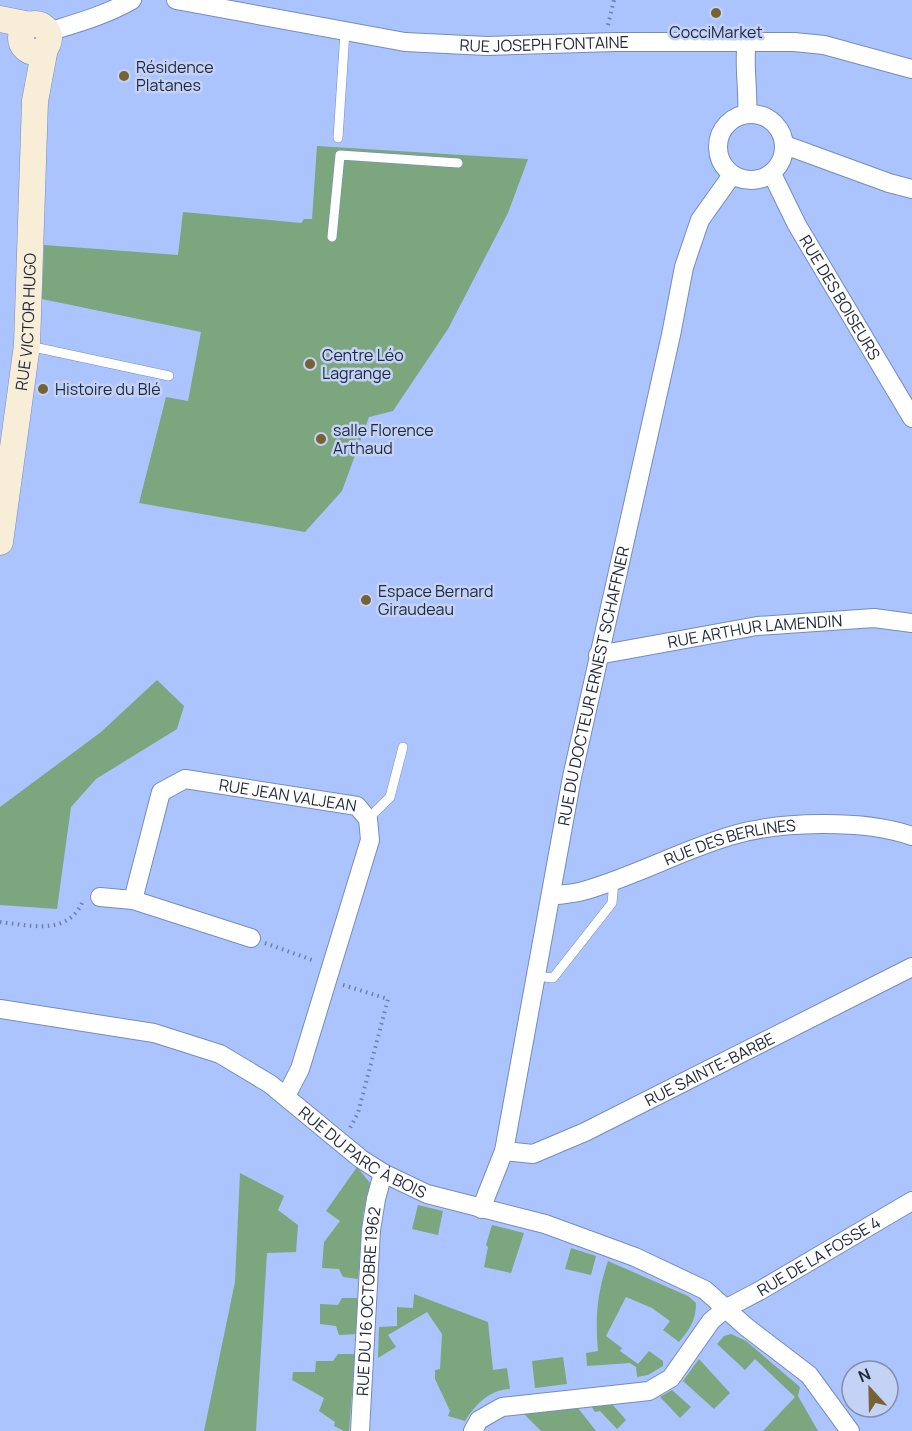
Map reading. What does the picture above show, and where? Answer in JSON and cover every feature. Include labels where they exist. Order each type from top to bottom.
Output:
[{"type":"street","points":[[0,21],[34,38],[95,17],[132,0]]},
{"type":"street","name":"RUE JOSEPH FONTAINE","points":[[176,0],[405,42],[487,46],[794,42],[824,45],[912,69]]},
{"type":"street","name":"RUE VICTOR HUGO","points":[[0,542],[7,438],[27,345],[35,101],[34,38]]},
{"type":"street","points":[[747,41],[745,51],[748,87],[747,114]]},
{"type":"street","points":[[758,114],[777,125],[783,135],[785,145],[782,161],[772,174],[752,181],[732,175],[724,168],[720,159],[718,139],[729,122],[738,116],[758,114]]},
{"type":"street","points":[[785,145],[889,183],[912,189]]},
{"type":"street","name":"RUE DES BOISEURS","points":[[772,174],[803,234],[912,418]]},
{"type":"street","name":"RUE DU DOCTEUR ERNEST SCHAFFNER","points":[[481,1209],[504,1152],[572,777],[684,267],[700,220],[732,175]]},
{"type":"street","name":"RUE ARTHUR LAMENDIN","points":[[598,655],[757,626],[874,618],[912,623]]},
{"type":"street","name":"RUE JEAN VALJEAN","points":[[133,900],[161,792],[185,779],[357,806],[368,819],[370,840],[300,1069],[286,1096]]},
{"type":"street","name":"RUE DES BERLINES","points":[[551,896],[582,891],[730,836],[759,829],[861,825],[912,836]]},
{"type":"street","points":[[100,897],[133,900],[251,938]]},
{"type":"street","name":"RUE SAINTE-BARBE","points":[[504,1152],[533,1155],[585,1132],[912,967]]},
{"type":"street","name":"RUE DU PARC À BOIS","points":[[0,1009],[154,1033],[220,1054],[270,1084],[362,1160],[383,1173],[427,1194],[545,1224],[635,1257],[705,1290],[725,1309],[809,1375],[850,1431]]},
{"type":"street","name":"RUE DU 16 OCTOBRE 1962","points":[[360,1431],[371,1230],[383,1173]]},
{"type":"street","name":"RUE DE LA FOSSE 4","points":[[725,1309],[912,1201]]},
{"type":"street","points":[[473,1431],[479,1420],[502,1407],[649,1391],[671,1378],[711,1321],[725,1309]]},
{"type":"lane","points":[[338,138],[345,32]]},
{"type":"lane","points":[[332,237],[340,155],[458,163]]},
{"type":"lane","points":[[27,345],[169,376]]},
{"type":"lane","points":[[368,819],[390,797],[403,747]]},
{"type":"lane","points":[[535,976],[553,978],[579,947],[612,903],[614,879]]},
{"type":"path","points":[[0,922],[48,927],[68,921],[83,902],[100,897]]},
{"type":"path","points":[[251,938],[388,999],[358,1113],[342,1143]]},
{"type":"green space","name":"Centre Léo Lagrange","points":[[317,146],[528,159],[508,213],[448,329],[393,411],[369,417],[342,491],[305,532],[139,503],[166,397],[188,401],[201,332],[42,299],[44,245],[178,255],[183,212],[301,223],[304,219],[312,219]]},
{"type":"green space","points":[[157,680],[184,706],[177,729],[96,779],[71,807],[57,909],[0,905],[0,807],[101,732]]},
{"type":"green space","points":[[357,1167],[370,1183],[363,1214],[358,1279],[343,1277],[339,1269],[322,1268],[324,1242],[340,1221],[326,1211]]},
{"type":"green space","points":[[240,1173],[284,1196],[278,1210],[298,1225],[296,1252],[267,1253],[256,1431],[204,1431],[235,1282]]},
{"type":"green space","points":[[418,1205],[443,1211],[438,1235],[412,1229]]},
{"type":"green space","points":[[492,1225],[524,1233],[511,1273],[484,1267],[488,1247],[486,1245]]},
{"type":"green space","points":[[571,1248],[596,1256],[591,1275],[565,1269]]},
{"type":"green space","points":[[608,1261],[688,1296],[696,1303],[692,1324],[679,1342],[663,1330],[670,1321],[652,1308],[626,1297],[606,1336],[622,1348],[620,1351],[638,1364],[649,1351],[663,1361],[663,1366],[648,1375],[637,1377],[636,1367],[630,1363],[587,1366],[586,1353],[598,1351],[598,1305]]},
{"type":"green space","points":[[414,1294],[488,1322],[493,1370],[507,1368],[510,1389],[489,1395],[465,1421],[448,1416],[450,1411],[435,1379],[435,1370],[440,1369],[442,1334],[427,1312],[388,1335],[396,1347],[378,1358],[379,1327],[397,1326],[397,1307],[413,1308]]},
{"type":"green space","points":[[342,1298],[357,1298],[357,1334],[339,1335],[336,1326],[320,1324],[320,1304],[338,1305]]},
{"type":"green space","points":[[731,1334],[746,1341],[800,1387],[798,1396],[818,1431],[763,1431],[795,1397],[755,1359],[745,1370],[717,1344],[724,1336]]},
{"type":"green space","points":[[338,1354],[355,1354],[349,1431],[334,1426],[335,1422],[319,1411],[324,1398],[292,1380],[293,1372],[315,1372],[316,1361],[333,1361]]},
{"type":"green space","points":[[563,1357],[567,1384],[535,1388],[532,1361]]},
{"type":"green space","points":[[699,1359],[730,1393],[714,1409],[683,1381]]},
{"type":"green space","points":[[672,1390],[691,1407],[680,1418],[660,1397]]},
{"type":"green space","points":[[612,1404],[626,1420],[617,1429],[600,1411],[595,1412],[591,1406]]},
{"type":"green space","points":[[578,1408],[596,1431],[541,1431],[523,1413]]},
{"type":"place","name":"CocciMarket","points":[[716,13]]},
{"type":"place","name":"Résidence Platanes","points":[[124,76]]},
{"type":"place","name":"Centre Léo Lagrange","points":[[310,364]]},
{"type":"place","name":"Histoire du Blé","points":[[43,389]]},
{"type":"place","name":"salle Florence Arthaud","points":[[321,439]]},
{"type":"place","name":"Espace Bernard Giraudeau","points":[[366,600]]}]
